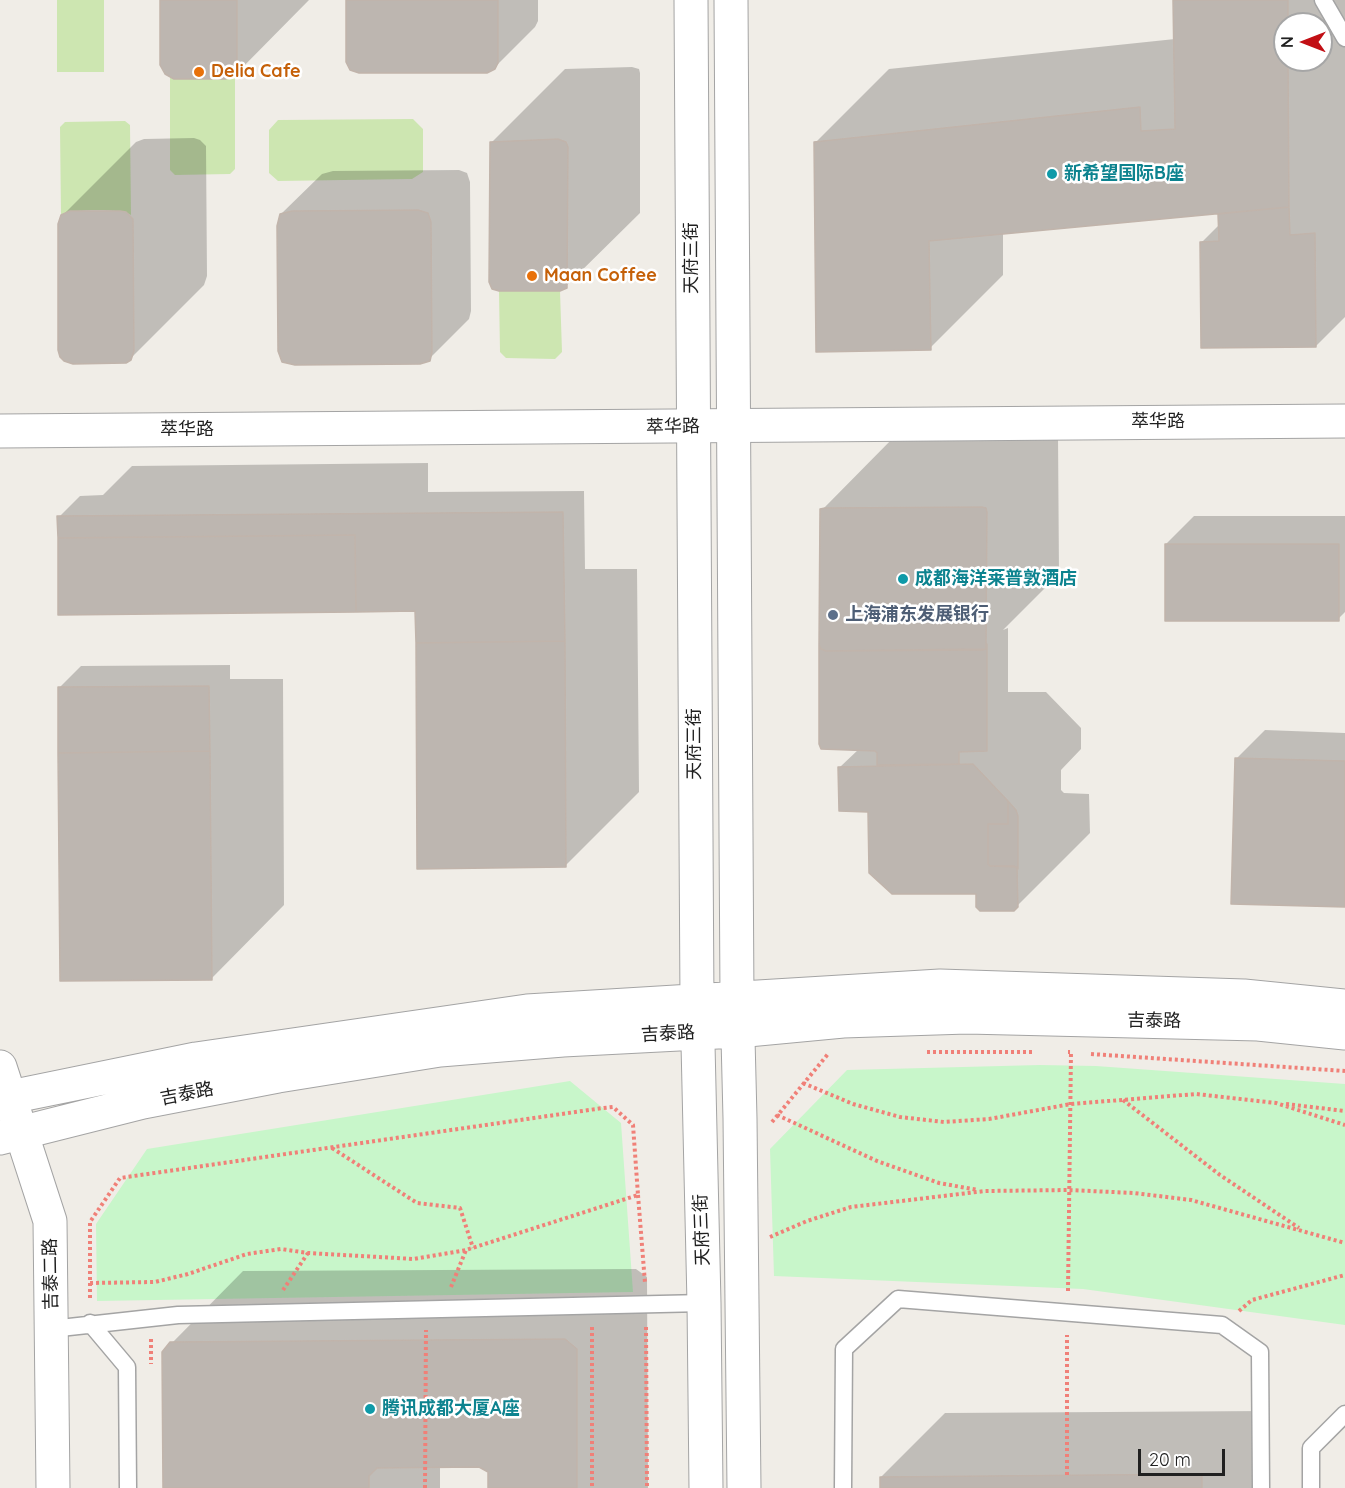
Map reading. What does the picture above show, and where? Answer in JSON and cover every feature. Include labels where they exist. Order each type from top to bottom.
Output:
[{"type":"street","name":"天府三街","points":[[691,0],[697,1000],[706,1488]]},
{"type":"street","points":[[731,0],[737,1031],[744,1488]]},
{"type":"street","name":"萃华路","points":[[0,431],[1345,421]]},
{"type":"street","name":"吉泰路","points":[[3,1088],[527,1011],[697,1000],[940,986],[1244,996],[1345,1006]]},
{"type":"street","name":"吉泰路","points":[[11,1136],[154,1100],[278,1076],[440,1050],[563,1040],[737,1031],[843,1021],[967,1017],[1258,1024],[1345,1033]]},
{"type":"street","name":"吉泰二路","points":[[3,1088],[11,1136],[50,1221],[53,1488]]},
{"type":"lane","points":[[1323,0],[1345,38]]},
{"type":"lane","points":[[843,1488],[844,1350],[898,1299],[1222,1325],[1260,1352],[1260,1488]]},
{"type":"lane","points":[[51,1329],[178,1315],[704,1303]]},
{"type":"lane","points":[[90,1323],[127,1367],[128,1488]]},
{"type":"lane","points":[[1311,1488],[1311,1448],[1345,1414]]},
{"type":"path","points":[[766,1129],[829,1052]]},
{"type":"path","points":[[921,1052],[1036,1052]]},
{"type":"path","points":[[1060,1052],[1345,1071]]},
{"type":"path","points":[[1067,1475],[1071,1053]]},
{"type":"path","points":[[803,1083],[853,1104],[881,1112],[900,1117],[944,1122],[989,1119],[1071,1104],[1196,1094],[1345,1112]]},
{"type":"path","points":[[1122,1100],[1220,1175],[1303,1230]]},
{"type":"path","points":[[1276,1103],[1345,1125]]},
{"type":"path","points":[[638,1195],[473,1248],[414,1259],[308,1253],[280,1249],[247,1254],[188,1274],[155,1282],[90,1283],[90,1222],[120,1178],[613,1107],[633,1125],[646,1305],[647,1488]]},
{"type":"path","points":[[777,1115],[877,1161],[939,1183],[985,1191]]},
{"type":"path","points":[[331,1148],[417,1203],[460,1209],[473,1248]]},
{"type":"path","points":[[762,1241],[807,1221],[851,1207],[985,1191],[1069,1190],[1134,1193],[1191,1200],[1303,1230],[1345,1244]]},
{"type":"path","points":[[425,1488],[426,1309],[448,1295],[466,1250]]},
{"type":"path","points":[[277,1298],[308,1253]]},
{"type":"path","points":[[1222,1325],[1252,1300],[1345,1275]]},
{"type":"path","points":[[592,1306],[592,1488]]},
{"type":"green space","points":[[57,0],[104,0],[104,72],[57,72]]},
{"type":"green space","points":[[235,76],[235,169],[230,174],[175,175],[170,170],[170,77],[174,79],[225,79]]},
{"type":"green space","points":[[413,119],[423,129],[423,172],[412,179],[278,181],[269,173],[269,130],[278,120]]},
{"type":"green space","points":[[125,121],[130,125],[131,215],[117,211],[96,210],[75,211],[61,215],[60,127],[65,122]]},
{"type":"green space","points":[[499,291],[560,291],[562,352],[555,359],[506,358],[500,352]]},
{"type":"green space","points":[[1040,1065],[1096,1066],[1345,1084],[1345,1325],[1083,1289],[774,1276],[770,1149],[847,1070]]},
{"type":"green space","points":[[570,1081],[621,1123],[633,1292],[97,1301],[96,1224],[147,1149]]},
{"type":"building","points":[[160,0],[237,0],[237,72],[235,76],[225,79],[174,79],[165,74],[160,65]]},
{"type":"building","points":[[346,0],[498,0],[498,63],[495,69],[487,73],[359,73],[350,70],[346,62]]},
{"type":"building","name":"新希望国际B座","points":[[1173,0],[1288,0],[1288,12],[1273,12],[1273,72],[1288,72],[1289,207],[929,241],[931,350],[816,352],[814,142],[1140,107],[1141,131],[1175,129]]},
{"type":"building","points":[[558,139],[566,142],[568,147],[567,288],[560,291],[492,289],[489,282],[490,142]]},
{"type":"building","points":[[1289,207],[1290,235],[1315,233],[1316,347],[1201,348],[1200,242],[1219,241],[1218,214]]},
{"type":"building","points":[[418,210],[428,213],[431,222],[432,352],[430,361],[420,364],[295,365],[282,362],[278,351],[277,226],[280,214],[292,211]]},
{"type":"building","points":[[70,211],[120,211],[126,212],[133,219],[134,351],[131,360],[126,363],[73,364],[60,357],[58,350],[58,224],[61,215]]},
{"type":"building","name":"成都海洋莱普敦酒店","points":[[986,508],[987,512],[986,649],[826,651],[821,649],[819,645],[820,509]]},
{"type":"building","points":[[563,512],[565,641],[416,643],[415,611],[356,612],[355,535],[58,538],[57,516]]},
{"type":"building","points":[[355,535],[356,612],[58,615],[58,538]]},
{"type":"building","points":[[1165,544],[1339,544],[1339,621],[1165,621]]},
{"type":"building","points":[[565,641],[566,867],[417,869],[416,643]]},
{"type":"building","points":[[987,644],[987,751],[959,752],[959,764],[877,765],[875,751],[821,749],[819,744],[819,645],[826,651],[982,650],[986,649]]},
{"type":"building","points":[[209,686],[210,751],[58,753],[58,687]]},
{"type":"building","points":[[210,751],[212,980],[60,981],[58,753]]},
{"type":"building","points":[[1235,758],[1345,761],[1345,907],[1231,904]]},
{"type":"building","points":[[973,764],[1008,801],[1008,824],[988,824],[988,864],[1017,867],[1018,907],[1014,911],[980,911],[976,907],[976,894],[892,894],[869,873],[868,812],[839,811],[838,767]]},
{"type":"building","points":[[1008,801],[1018,816],[1018,869],[1014,866],[990,866],[988,864],[988,824],[1008,824]]},
{"type":"building","name":"腾讯成都大厦A座","points":[[565,1339],[577,1349],[577,1488],[488,1488],[488,1472],[479,1467],[377,1468],[369,1476],[369,1488],[163,1488],[162,1352],[170,1342]]},
{"type":"building","points":[[1202,1474],[1202,1488],[880,1488],[880,1477]]},
{"type":"place","name":"Delia Cafe","points":[[199,72]]},
{"type":"place","name":"新希望国际B座","points":[[1052,174]]},
{"type":"place","name":"Maan Coffee","points":[[532,276]]},
{"type":"place","name":"成都海洋莱普敦酒店","points":[[903,579]]},
{"type":"place","name":"上海浦东发展银行","points":[[833,615]]},
{"type":"place","name":"腾讯成都大厦A座","points":[[370,1409]]}]
